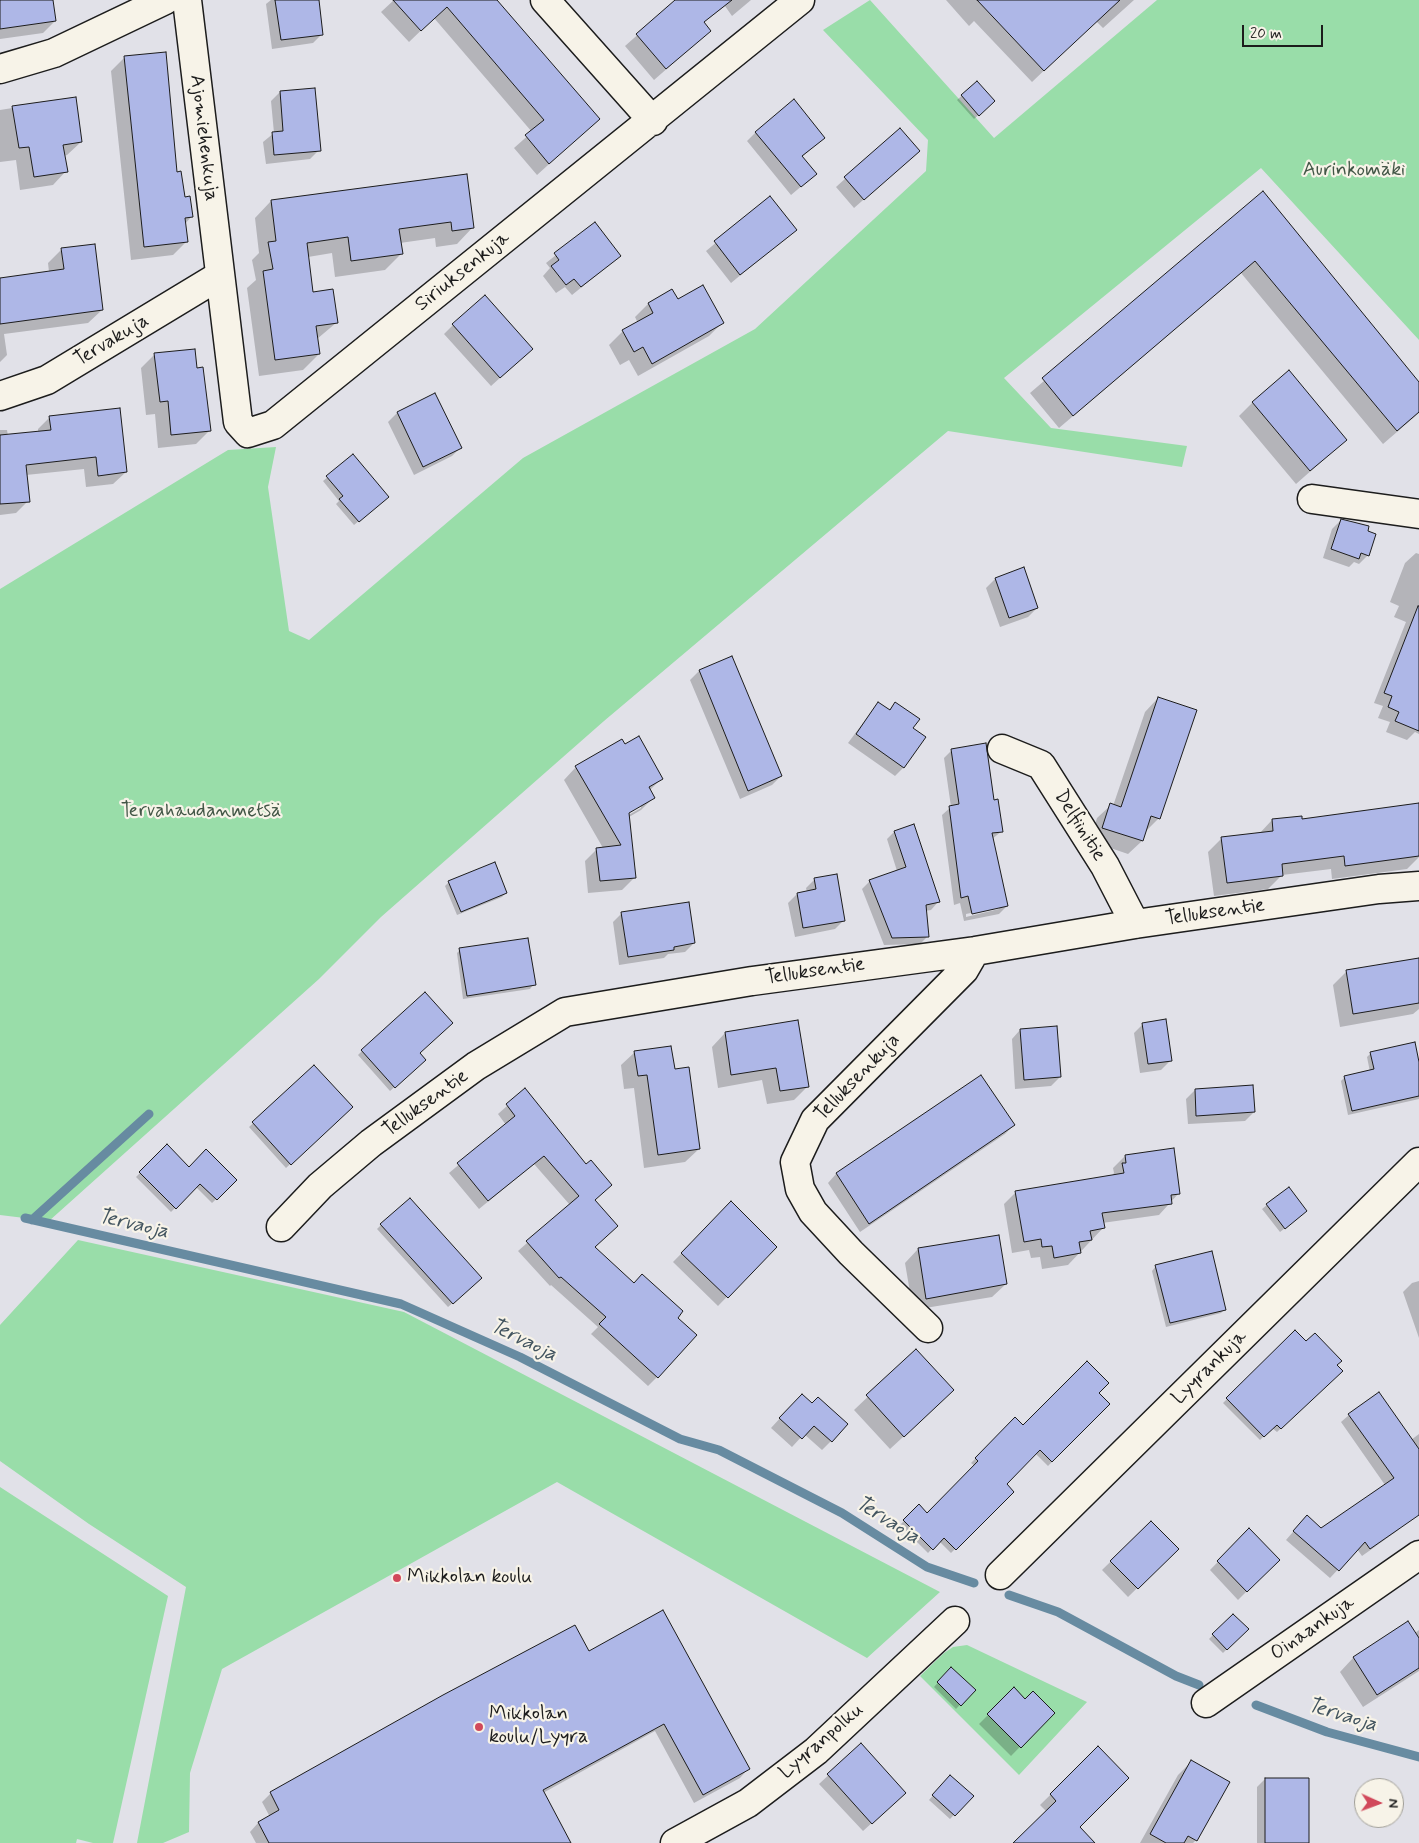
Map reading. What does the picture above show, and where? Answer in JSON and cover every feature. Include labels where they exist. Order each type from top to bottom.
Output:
[{"type":"street","points":[[0,69],[54,53],[165,0]]},
{"type":"street","name":"Ajomiehenkuja","points":[[187,0],[219,276]]},
{"type":"street","points":[[545,0],[653,121]]},
{"type":"street","name":"Siriuksenkuja","points":[[219,276],[238,422],[248,433],[273,425],[653,121],[800,0]]},
{"type":"street","name":"Tervakuja","points":[[0,396],[48,380],[219,276]]},
{"type":"street","points":[[1312,498],[1419,514]]},
{"type":"street","name":"Delfiinitie","points":[[1002,749],[1041,765],[1105,866],[1135,924]]},
{"type":"street","name":"Telluksentie","points":[[281,1227],[320,1186],[372,1143],[476,1066],[565,1012],[752,981],[975,951],[1135,924],[1419,886]]},
{"type":"street","name":"Telluksenkuja","points":[[928,1328],[851,1253],[813,1212],[800,1189],[795,1162],[815,1120],[964,970],[975,951]]},
{"type":"street","name":"Lyyrankuja","points":[[1000,1575],[1419,1162]]},
{"type":"street","name":"Oinaankuja","points":[[1206,1703],[1419,1555]]},
{"type":"street","name":"Lyyranpolku","points":[[676,1843],[748,1803],[816,1751],[955,1621]]},
{"type":"green space","name":"Tervahaudanmetsä","points":[[870,0],[994,138],[1157,0],[1419,0],[1419,340],[1261,168],[1004,378],[1051,428],[1187,446],[1182,467],[948,431],[604,721],[381,917],[319,979],[49,1221],[0,1215],[0,589],[228,450],[276,447],[268,487],[289,631],[309,640],[523,458],[755,329],[926,171],[928,140],[823,30]]},
{"type":"green space","points":[[78,1240],[404,1312],[940,1592],[867,1658],[557,1482],[222,1669],[190,1773],[189,1832],[163,1843],[137,1843],[186,1587],[89,1524],[0,1461],[0,1325]]},
{"type":"green space","points":[[0,1487],[168,1596],[113,1843],[93,1843],[77,1839],[76,1843],[0,1843]]},
{"type":"green space","points":[[967,1645],[1087,1702],[1019,1775],[920,1676],[953,1647]]},
{"type":"building","points":[[0,0],[53,0],[56,21],[0,29]]},
{"type":"building","points":[[275,0],[319,0],[323,35],[281,40]]},
{"type":"building","points":[[393,0],[497,0],[600,119],[549,164],[525,135],[544,120],[447,7],[421,31]]},
{"type":"building","points":[[675,0],[732,0],[704,22],[711,31],[666,69],[636,34]]},
{"type":"building","points":[[977,0],[1120,0],[1044,71]]},
{"type":"building","points":[[166,52],[177,172],[181,171],[185,197],[190,196],[193,217],[185,218],[188,242],[144,247],[124,56]]},
{"type":"building","points":[[977,81],[995,101],[979,116],[961,95]]},
{"type":"building","points":[[315,88],[321,151],[274,155],[272,132],[283,131],[280,91]]},
{"type":"building","points":[[76,97],[82,142],[63,145],[68,172],[34,177],[29,147],[19,148],[12,106]]},
{"type":"building","points":[[794,99],[825,138],[802,156],[817,174],[801,187],[755,132]]},
{"type":"building","points":[[900,128],[920,151],[864,200],[844,177]]},
{"type":"building","points":[[467,174],[474,228],[452,231],[451,222],[399,229],[403,254],[351,261],[348,237],[307,243],[313,292],[333,289],[338,323],[316,326],[320,354],[275,360],[263,271],[273,269],[268,242],[276,241],[271,200]]},
{"type":"building","points":[[1263,191],[1419,382],[1419,412],[1397,431],[1255,261],[1073,416],[1042,378]]},
{"type":"building","points":[[770,196],[797,230],[740,275],[714,241]]},
{"type":"building","points":[[595,222],[621,256],[581,287],[574,279],[566,285],[551,266],[559,260],[554,253]]},
{"type":"building","points":[[95,244],[103,310],[0,324],[0,278],[64,269],[61,248]]},
{"type":"building","points":[[703,285],[724,323],[652,364],[643,347],[634,352],[622,330],[653,313],[648,303],[672,289],[678,299]]},
{"type":"building","points":[[485,295],[533,349],[500,378],[452,324]]},
{"type":"building","points":[[195,349],[197,368],[203,367],[211,431],[171,435],[168,401],[160,402],[154,353]]},
{"type":"building","points":[[1289,370],[1347,440],[1310,471],[1252,402]]},
{"type":"building","points":[[435,393],[462,448],[423,467],[397,412]]},
{"type":"building","points":[[120,408],[127,472],[98,476],[96,457],[26,465],[30,502],[0,504],[0,435],[51,430],[49,416]]},
{"type":"building","points":[[353,454],[389,497],[359,522],[339,499],[343,496],[326,476]]},
{"type":"building","points":[[1341,519],[1369,526],[1368,531],[1376,534],[1369,556],[1361,553],[1359,559],[1331,549]]},
{"type":"building","points":[[1024,567],[1038,608],[1009,618],[995,578]]},
{"type":"building","points":[[1418,606],[1419,731],[1395,721],[1399,712],[1388,707],[1392,696],[1384,693]]},
{"type":"building","points":[[732,656],[782,776],[748,791],[699,670]]},
{"type":"building","points":[[1158,697],[1197,710],[1160,819],[1151,816],[1143,841],[1102,828],[1110,803],[1121,807]]},
{"type":"building","points":[[878,702],[890,710],[895,702],[920,719],[913,728],[926,737],[904,768],[856,734]]},
{"type":"building","points":[[639,736],[663,779],[649,787],[655,798],[629,813],[636,878],[600,881],[596,848],[621,845],[575,766],[622,739],[625,744]]},
{"type":"building","points":[[986,743],[994,800],[998,799],[1003,832],[992,833],[1008,906],[972,914],[968,896],[961,898],[949,806],[959,804],[951,749]]},
{"type":"building","points":[[1419,803],[1419,856],[1345,866],[1344,856],[1282,864],[1283,876],[1227,883],[1221,837],[1273,831],[1272,819],[1302,816],[1302,819]]},
{"type":"building","points":[[914,824],[940,902],[926,905],[929,937],[892,938],[869,880],[906,867],[894,831]]},
{"type":"building","points":[[495,862],[507,893],[461,912],[448,881]]},
{"type":"building","points":[[837,874],[845,921],[803,928],[797,893],[816,889],[814,878]]},
{"type":"building","points":[[689,902],[695,943],[674,947],[674,950],[628,957],[621,912]]},
{"type":"building","points":[[528,938],[536,985],[467,996],[459,948]]},
{"type":"building","points":[[1419,958],[1419,1003],[1353,1014],[1346,970]]},
{"type":"building","points":[[425,992],[453,1023],[420,1053],[426,1060],[395,1088],[361,1050]]},
{"type":"building","points":[[1166,1019],[1172,1061],[1148,1064],[1142,1023]]},
{"type":"building","points":[[798,1020],[809,1087],[780,1091],[776,1068],[731,1075],[725,1032]]},
{"type":"building","points":[[1057,1026],[1061,1077],[1024,1080],[1020,1029]]},
{"type":"building","points":[[1415,1042],[1419,1062],[1419,1096],[1352,1111],[1344,1076],[1374,1069],[1370,1052]]},
{"type":"building","points":[[671,1046],[675,1069],[689,1067],[700,1149],[658,1155],[647,1075],[638,1076],[634,1051]]},
{"type":"building","points":[[314,1065],[353,1107],[291,1165],[252,1122]]},
{"type":"building","points":[[981,1075],[1015,1125],[869,1224],[836,1173]]},
{"type":"building","points":[[1253,1085],[1255,1112],[1196,1116],[1195,1089]]},
{"type":"building","points":[[525,1088],[586,1164],[591,1160],[612,1185],[595,1200],[618,1226],[595,1247],[634,1283],[642,1274],[683,1311],[678,1318],[697,1335],[658,1378],[599,1324],[606,1317],[561,1277],[559,1278],[526,1241],[579,1196],[544,1156],[488,1201],[457,1163],[515,1116],[506,1104]]},
{"type":"building","points":[[167,1144],[189,1167],[206,1149],[237,1180],[217,1200],[200,1184],[176,1209],[139,1172]]},
{"type":"building","points":[[1174,1148],[1180,1194],[1171,1195],[1172,1204],[1102,1213],[1105,1228],[1090,1231],[1092,1240],[1079,1242],[1081,1253],[1054,1258],[1052,1246],[1042,1247],[1041,1239],[1024,1242],[1015,1191],[1124,1173],[1122,1163],[1126,1163],[1125,1155]]},
{"type":"building","points":[[1289,1187],[1307,1211],[1285,1229],[1266,1204]]},
{"type":"building","points":[[410,1198],[482,1278],[453,1304],[380,1224]]},
{"type":"building","points":[[731,1201],[777,1247],[728,1298],[681,1253]]},
{"type":"building","points":[[999,1235],[1007,1284],[926,1299],[918,1248]]},
{"type":"building","points":[[1212,1251],[1226,1310],[1170,1323],[1155,1265]]},
{"type":"building","points":[[1295,1330],[1306,1341],[1315,1333],[1342,1361],[1337,1365],[1343,1371],[1281,1429],[1277,1425],[1264,1437],[1226,1398]]},
{"type":"building","points":[[916,1349],[954,1390],[904,1437],[866,1395]]},
{"type":"building","points":[[1087,1361],[1109,1383],[1099,1393],[1110,1404],[1052,1462],[1040,1450],[1007,1484],[1014,1492],[956,1550],[944,1538],[933,1550],[903,1520],[919,1504],[927,1513],[978,1461],[975,1458],[1015,1417],[1023,1425]]},
{"type":"building","points":[[1379,1392],[1419,1449],[1419,1515],[1370,1549],[1365,1542],[1339,1571],[1293,1531],[1307,1515],[1321,1528],[1394,1478],[1348,1414]]},
{"type":"building","points":[[802,1394],[812,1403],[818,1397],[848,1424],[832,1442],[814,1426],[802,1439],[779,1418]]},
{"type":"building","points":[[1151,1521],[1179,1549],[1138,1589],[1110,1561]]},
{"type":"building","points":[[1249,1528],[1280,1560],[1247,1592],[1217,1561]]},
{"type":"building","name":"Mikkolan koulu/Lyyra","points":[[663,1610],[750,1769],[703,1795],[664,1724],[543,1790],[571,1843],[269,1843],[258,1822],[279,1810],[270,1792],[443,1695],[575,1625],[589,1651]]},
{"type":"building","points":[[1233,1614],[1249,1629],[1227,1650],[1212,1634]]},
{"type":"building","points":[[1408,1621],[1419,1638],[1419,1668],[1377,1695],[1353,1657]]},
{"type":"building","points":[[951,1667],[976,1690],[961,1706],[937,1682]]},
{"type":"building","points":[[1014,1687],[1025,1699],[1033,1691],[1055,1713],[1021,1748],[987,1714]]},
{"type":"building","points":[[861,1743],[906,1793],[872,1824],[827,1774]]},
{"type":"building","points":[[1098,1746],[1129,1778],[1080,1827],[1095,1843],[1013,1843],[1056,1801],[1050,1794]]},
{"type":"building","points":[[1191,1760],[1230,1782],[1197,1841],[1188,1836],[1184,1843],[1166,1843],[1150,1834]]},
{"type":"building","points":[[950,1775],[974,1796],[955,1816],[932,1795]]},
{"type":"building","points":[[1265,1778],[1309,1778],[1309,1843],[1265,1843]]},
{"type":"waterway","points":[[32,1220],[149,1114]]},
{"type":"waterway","name":"Tervaoja","points":[[25,1218],[401,1304],[520,1357],[680,1439],[719,1450],[842,1513],[927,1567],[974,1583]]},
{"type":"waterway","name":"Tervaoja","points":[[1009,1595],[1058,1612],[1176,1676],[1199,1685]]},
{"type":"waterway","name":"Tervaoja","points":[[1256,1705],[1327,1732],[1419,1757]]},
{"type":"place","name":"Mikkolan koulu","points":[[397,1578]]},
{"type":"place","name":"Mikkolan koulu/Lyyra","points":[[479,1727]]},
{"type":"park label","name":"Aurinkomäki","points":[[1354,171]]}]
